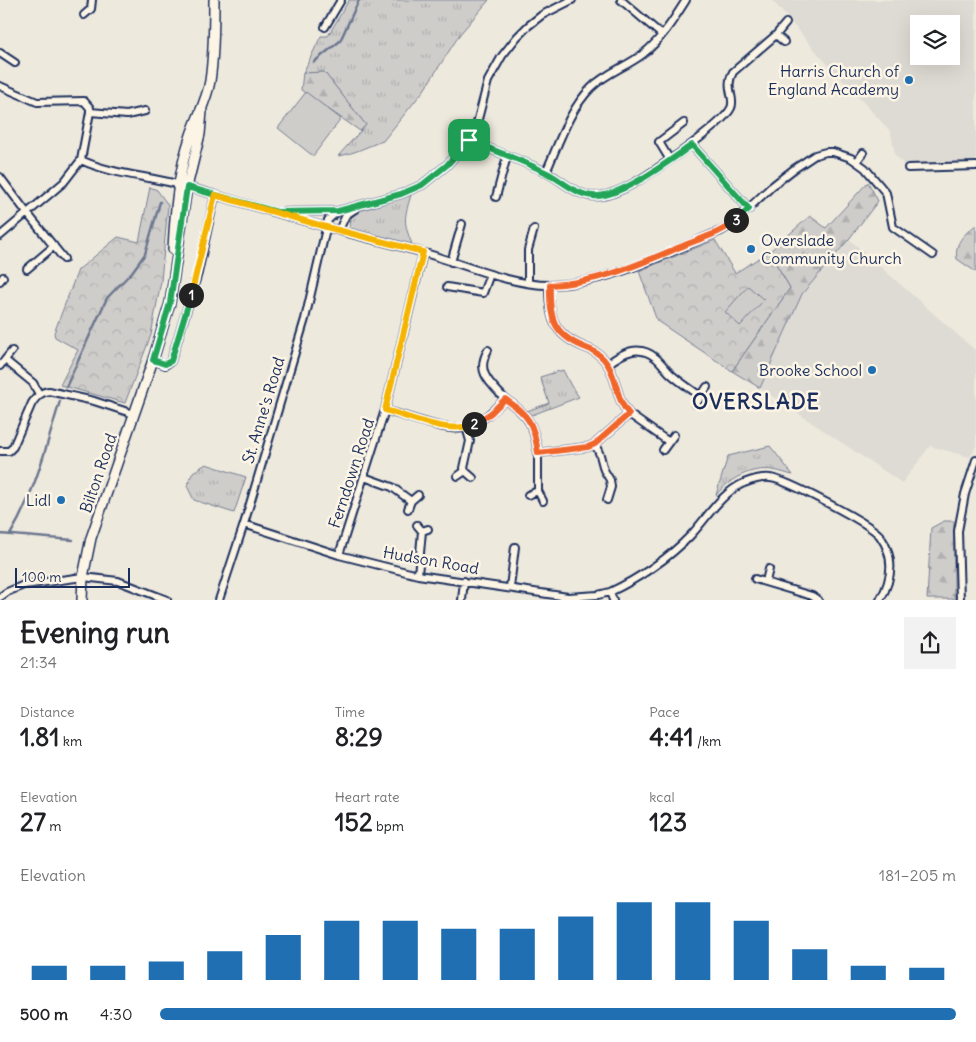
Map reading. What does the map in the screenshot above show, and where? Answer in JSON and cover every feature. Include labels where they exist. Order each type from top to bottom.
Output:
[{"type":"main road","name":"Bilton Road","points":[[82,600],[83,577],[91,538],[153,360],[170,303],[183,186],[191,135],[202,111],[210,82],[214,48],[214,0]]},
{"type":"main road","name":"Bilton Road","points":[[183,186],[200,134],[202,111]]},
{"type":"street","points":[[84,15],[91,9],[92,0]]},
{"type":"street","points":[[325,27],[340,0]]},
{"type":"street","points":[[277,212],[338,211],[401,194],[422,185],[447,165],[469,140],[477,123],[488,81],[502,56],[517,37],[542,16],[572,0]]},
{"type":"street","points":[[621,0],[662,35]]},
{"type":"street","points":[[546,172],[571,115],[580,100],[602,78],[643,54],[662,35],[686,0]]},
{"type":"street","points":[[469,140],[546,172],[574,189],[592,197],[610,194],[629,186],[692,145],[731,110],[733,104],[728,85],[733,72],[776,35],[786,23]]},
{"type":"street","points":[[776,35],[784,42]]},
{"type":"street","points":[[0,53],[15,63]]},
{"type":"street","points":[[0,86],[37,102],[84,101],[90,108],[81,160],[64,182],[0,236]]},
{"type":"street","points":[[90,112],[127,116],[145,111]]},
{"type":"street","points":[[670,160],[659,142],[684,123]]},
{"type":"street","points":[[692,145],[749,209]]},
{"type":"street","points":[[81,160],[95,166],[183,186],[326,227],[423,252],[490,274],[528,283],[550,285],[581,282],[636,266],[721,230],[731,225],[771,187],[815,155],[833,152],[857,161],[886,193],[893,227],[933,255]]},
{"type":"street","points":[[857,161],[863,153]]},
{"type":"street","points":[[496,198],[507,156]]},
{"type":"street","points":[[908,168],[976,166]]},
{"type":"street","points":[[0,177],[26,213],[64,258]]},
{"type":"street","points":[[153,360],[165,364],[171,361],[198,273],[215,195]]},
{"type":"street","points":[[339,230],[346,215],[358,206]]},
{"type":"street","points":[[326,227],[332,215],[338,211]]},
{"type":"street","points":[[451,262],[462,224]]},
{"type":"street","name":"St. Anne's Road","points":[[219,600],[244,524],[305,318],[326,227]]},
{"type":"street","points":[[528,283],[528,250],[534,229]]},
{"type":"street","points":[[27,269],[54,246]]},
{"type":"street","name":"Ferndown Road","points":[[339,555],[385,410],[423,252]]},
{"type":"street","points":[[447,287],[483,293],[490,274]]},
{"type":"street","points":[[550,285],[550,309],[561,334],[596,353],[608,364],[620,402],[629,414],[669,442]]},
{"type":"street","points":[[488,350],[483,358],[483,371],[486,377],[505,399],[521,410],[530,422],[536,436],[538,491],[543,500]]},
{"type":"street","points":[[608,364],[629,350],[644,352],[657,359],[675,377],[700,396]]},
{"type":"street","points":[[0,366],[12,351]]},
{"type":"street","points":[[476,356],[483,358]]},
{"type":"street","points":[[5,360],[33,383],[39,394]]},
{"type":"street","points":[[696,404],[707,387]]},
{"type":"street","points":[[0,451],[10,450],[13,447],[32,403],[39,394],[49,391],[94,401],[134,414]]},
{"type":"street","points":[[385,410],[441,426],[451,428],[466,427],[491,413],[505,399]]},
{"type":"street","points":[[538,453],[588,447],[595,444],[629,414]]},
{"type":"street","points":[[466,427],[470,441],[465,459],[465,471],[473,478]]},
{"type":"street","points":[[663,450],[674,434]]},
{"type":"street","points":[[595,444],[604,470],[610,480],[610,491],[607,500]]},
{"type":"street","points":[[960,600],[958,531],[965,494],[976,460]]},
{"type":"street","points":[[458,476],[465,471]]},
{"type":"street","points":[[364,477],[392,487],[411,500]]},
{"type":"street","name":"Hudson Road","points":[[244,524],[339,555],[418,575],[510,588],[541,597],[587,596],[610,592],[637,578],[679,546],[730,492],[742,484],[756,479],[771,478],[786,482],[877,533],[888,550],[891,567],[887,587],[880,600]]},
{"type":"street","points":[[528,495],[538,491]]},
{"type":"street","points":[[610,491],[617,494]]},
{"type":"street","points":[[408,509],[411,500],[418,496]]},
{"type":"street","points":[[418,575],[422,528]]},
{"type":"street","points":[[510,588],[515,547]]},
{"type":"street","points":[[766,581],[769,569]]},
{"type":"street","points":[[0,597],[24,585],[83,577],[118,581],[167,600]]},
{"type":"street","points":[[755,579],[812,596],[818,600]]},
{"type":"street","points":[[462,600],[464,581]]},
{"type":"street","points":[[610,592],[613,600]]},
{"type":"shaded area","name":"Harris Church of England Academy","points":[[772,0],[976,0],[976,161],[904,165],[895,155],[891,132],[820,56]]},
{"type":"shaded area","name":"Brooke School","points":[[849,239],[976,351],[976,446],[970,457],[930,446],[902,483],[760,388],[802,294]]},
{"type":"green space","points":[[349,0],[489,0],[460,34],[424,90],[383,141],[355,152],[338,156],[366,125],[324,72],[303,73],[321,36],[328,36]]},
{"type":"green space","points":[[324,72],[366,125],[360,131],[301,90],[303,73]]},
{"type":"green space","points":[[306,92],[341,119],[313,156],[278,128]]},
{"type":"green space","points":[[868,182],[878,201],[849,239],[802,294],[760,388],[732,371],[790,288],[769,252],[810,216],[826,228]]},
{"type":"green space","points":[[150,187],[157,190],[168,205],[161,281],[151,335],[125,403],[60,385],[78,350],[55,337],[54,333],[78,270],[118,237],[139,242]]},
{"type":"green space","points":[[411,195],[406,220],[412,244],[350,228],[351,218],[356,212]]},
{"type":"green space","points":[[976,225],[976,272],[957,259],[956,253],[961,239]]},
{"type":"green space","points":[[715,240],[735,273],[769,252],[790,288],[732,371],[657,321],[639,271]]},
{"type":"green space","points":[[748,286],[764,300],[740,326],[725,312]]},
{"type":"green space","points":[[563,370],[579,397],[532,415],[527,411],[549,403],[540,377]]},
{"type":"green space","points":[[770,446],[793,475],[773,470],[749,472],[728,483],[716,495],[728,456]]},
{"type":"green space","points":[[206,464],[246,477],[234,513],[194,500],[187,486],[193,472]]},
{"type":"green space","points":[[944,521],[954,521],[954,599],[927,599],[931,528]]},
{"type":"waterway","points":[[314,62],[340,41],[359,0]]},
{"type":"waterway","points":[[66,387],[107,298],[132,272],[145,254],[160,202]]},
{"type":"waterway","points":[[10,535],[33,486],[60,401]]},
{"type":"waterway","points":[[0,534],[73,540]]},
{"type":"place","name":"Harris Church of England Academy","points":[[909,80]]},
{"type":"place","name":"Overslade Community Church","points":[[751,249]]},
{"type":"place","name":"Brooke School","points":[[872,370]]},
{"type":"place","name":"Lidl","points":[[61,500]]},
{"type":"district","name":"OVERSLADE","points":[[756,402]]},
{"type":"route","points":[[469,140],[546,172],[574,189],[592,197],[610,194],[629,186],[692,145],[749,209],[731,225],[636,266],[581,282],[550,285],[549,301],[552,318],[561,334],[596,353],[608,364],[614,378],[620,402],[629,414],[595,444],[588,447],[538,453],[536,436],[530,422],[521,410],[505,399],[491,413],[473,425],[462,428],[441,426],[385,410],[423,252],[326,227],[215,195],[198,273],[171,361],[165,364],[153,360],[170,303],[187,187],[277,212],[338,211],[401,194],[422,185],[447,165],[469,140]]}]
